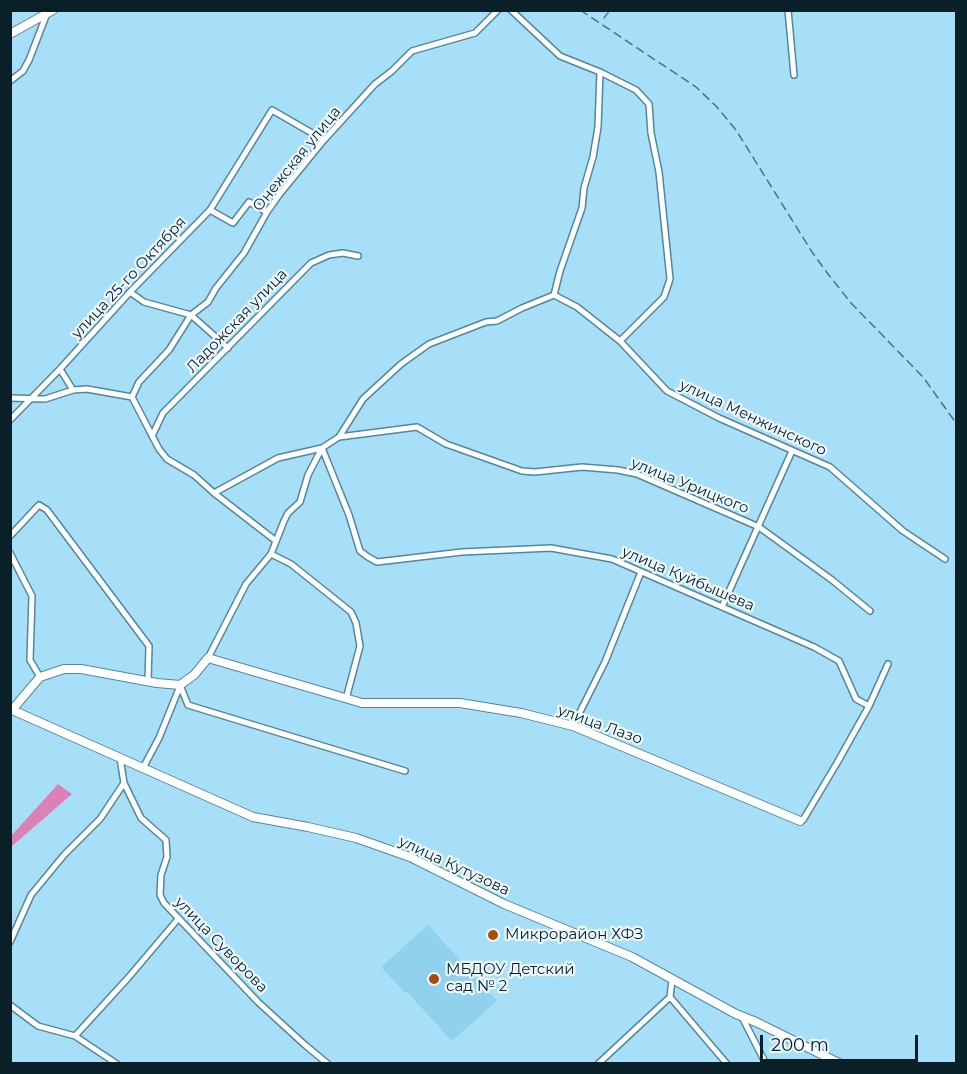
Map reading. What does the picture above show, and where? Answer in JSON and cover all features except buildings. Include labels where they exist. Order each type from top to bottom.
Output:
[{"type":"main road","points":[[10,34],[49,12]]},
{"type":"street","name":"Онежская улица","points":[[132,398],[139,382],[169,350],[191,315],[208,302],[216,288],[244,253],[267,212],[324,140],[375,84],[412,51],[475,33],[498,10]]},
{"type":"street","points":[[510,10],[560,56],[636,90],[649,104],[651,133],[659,172],[670,279],[664,297],[620,341]]},
{"type":"street","points":[[788,10],[794,75]]},
{"type":"street","points":[[10,81],[23,71],[49,12]]},
{"type":"street","points":[[214,493],[278,458],[322,448],[339,437],[363,399],[400,364],[429,344],[486,322],[497,321],[554,295],[582,208],[584,188],[593,158],[598,127],[600,72]]},
{"type":"street","name":"улица 25-го Октября","points":[[10,420],[210,210],[272,110],[324,140]]},
{"type":"street","points":[[210,210],[233,223],[249,202],[267,212]]},
{"type":"street","name":"Ладожская улица","points":[[152,436],[163,413],[311,262],[329,255],[343,253],[358,256]]},
{"type":"street","points":[[130,292],[144,302],[191,315],[228,348]]},
{"type":"street","name":"улица Менжинского","points":[[554,295],[577,307],[620,341],[667,391],[719,418],[830,467],[903,531],[945,559]]},
{"type":"street","points":[[60,369],[73,390]]},
{"type":"street","points":[[10,398],[45,399],[87,388],[132,398],[159,449],[167,459],[194,475],[276,541]]},
{"type":"street","name":"улица Урицкого","points":[[339,437],[417,427],[446,444],[522,471],[535,472],[582,467],[637,474],[759,527],[870,611]]},
{"type":"street","points":[[143,768],[159,738],[180,685],[194,675],[208,658],[246,584],[271,554],[288,513],[300,502],[308,475],[322,448]]},
{"type":"street","name":"улица Куйбышева","points":[[322,448],[349,515],[360,551],[377,562],[462,552],[552,548],[612,559],[839,661],[852,694],[869,706]]},
{"type":"street","points":[[722,607],[792,451]]},
{"type":"street","points":[[10,536],[39,505],[46,510],[149,646],[148,681]]},
{"type":"street","points":[[10,553],[32,597],[30,660],[40,676]]},
{"type":"street","points":[[271,554],[291,564],[351,612],[356,623],[360,646],[346,699]]},
{"type":"street","points":[[573,726],[605,662],[641,572]]},
{"type":"street","name":"улица Лазо","points":[[208,658],[363,703],[460,703],[521,713],[573,726],[800,821],[803,820],[869,706],[888,664]]},
{"type":"street","points":[[11,709],[40,676],[64,669],[81,669],[180,685]]},
{"type":"street","points":[[180,685],[188,705],[405,771]]},
{"type":"street","name":"улица Кутузова","points":[[11,709],[253,817],[356,838],[410,857],[504,904],[632,957],[742,1017],[841,1064]]},
{"type":"street","name":"улица Суворова","points":[[120,758],[124,783],[141,818],[166,840],[167,857],[161,875],[160,895],[164,903],[258,1002],[328,1064]]},
{"type":"street","points":[[10,942],[31,895],[64,855],[100,819],[124,783]]},
{"type":"street","points":[[75,1036],[178,919]]},
{"type":"street","points":[[598,1064],[670,997],[672,980]]},
{"type":"street","points":[[670,997],[727,1064]]},
{"type":"street","points":[[10,1005],[38,1026],[75,1036],[117,1064]]},
{"type":"street","points":[[742,1017],[766,1064]]},
{"type":"shaded area","points":[[58,784],[72,794],[11,847],[11,836]]},
{"type":"shaded area","name":"МБДОУ Детский сад № 2","points":[[428,925],[497,1001],[452,1041],[381,967]]},
{"type":"waterway","points":[[604,18],[610,10]]},
{"type":"railway","points":[[580,10],[696,87],[716,106],[736,130],[828,274],[851,303],[923,377],[956,423]]},
{"type":"place","name":"Микрорайон ХФЗ","points":[[493,935]]},
{"type":"place","name":"МБДОУ Детский сад № 2","points":[[434,979]]}]
